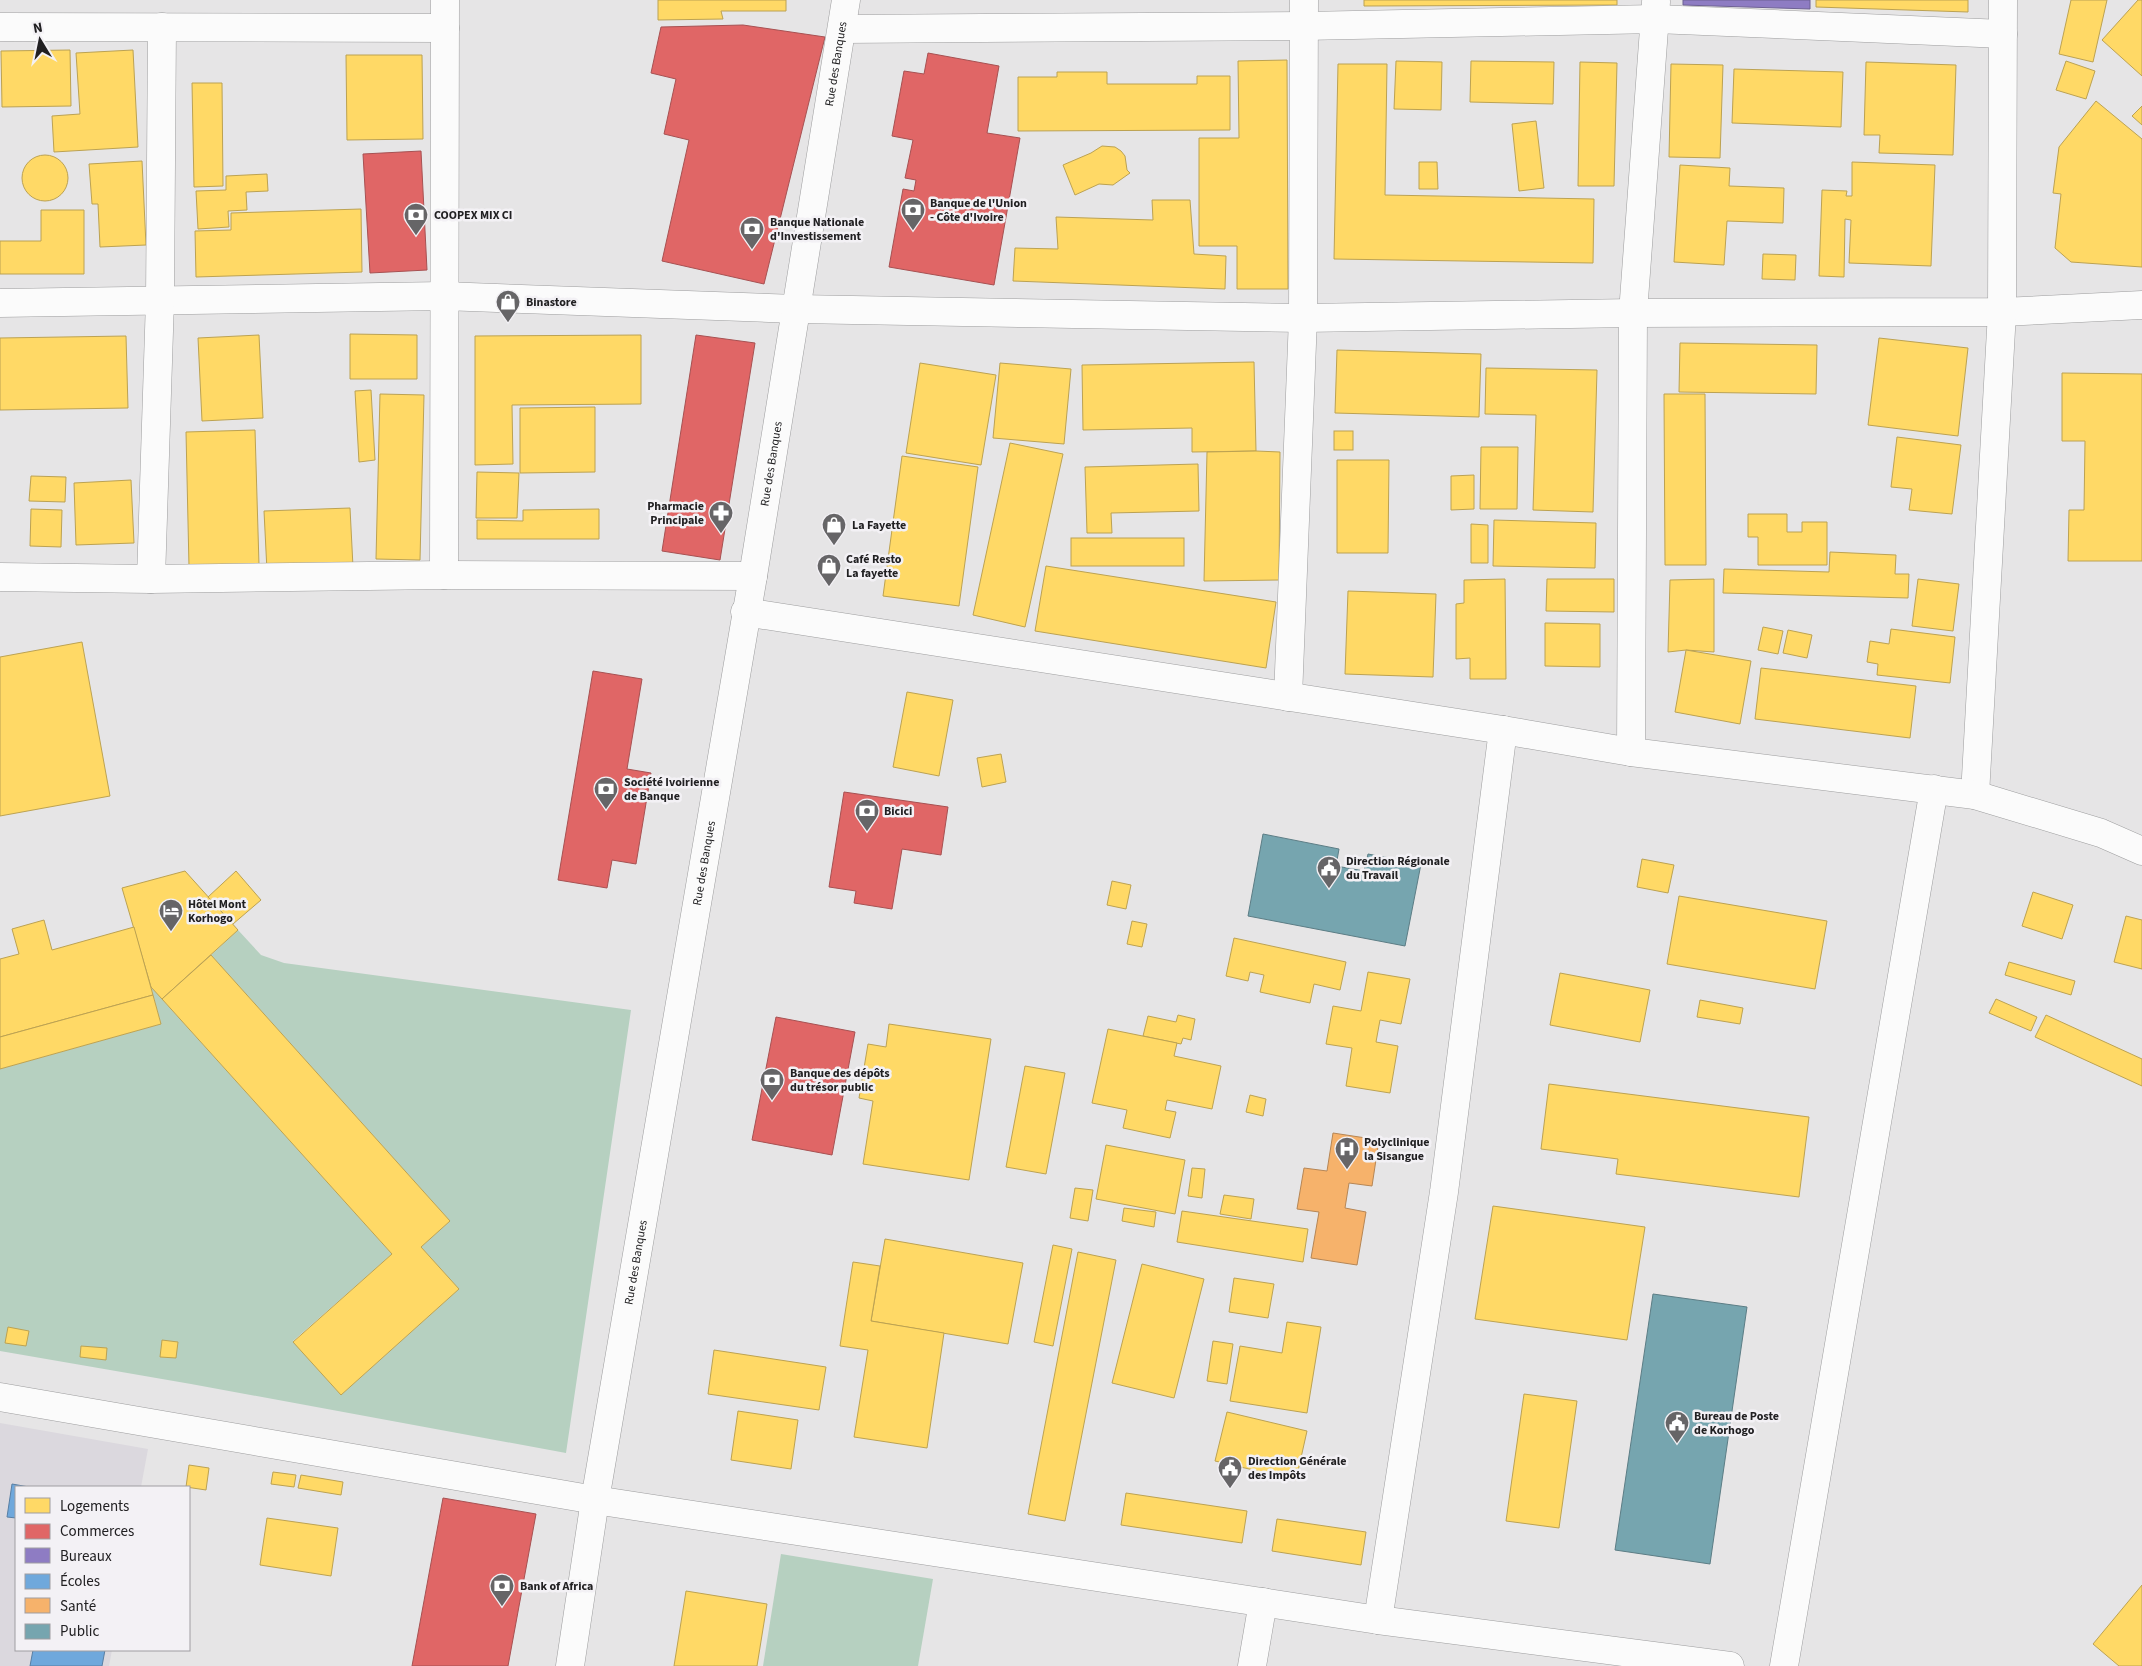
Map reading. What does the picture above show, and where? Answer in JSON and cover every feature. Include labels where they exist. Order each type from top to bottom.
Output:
[{"type":"street","points":[[444,575],[443,296],[446,0]]},
{"type":"street","name":"Rue des Banques","points":[[570,1666],[595,1500],[745,612],[753,576],[846,0]]},
{"type":"street","points":[[1975,795],[2002,312],[2003,0]]},
{"type":"street","points":[[842,29],[1304,13],[1656,9],[2003,34]]},
{"type":"street","points":[[1630,752],[1633,314],[1656,9]]},
{"type":"street","points":[[1288,697],[1303,318],[1304,13]]},
{"type":"street","points":[[0,27],[445,28]]},
{"type":"street","points":[[151,579],[160,300],[162,27]]},
{"type":"street","points":[[0,304],[443,296],[797,309],[1303,318],[2002,312],[2142,305]]},
{"type":"street","points":[[0,577],[151,579],[444,575],[753,576]]},
{"type":"street","points":[[745,612],[1503,730],[1630,752],[1975,795],[2101,833],[2142,851]]},
{"type":"street","points":[[1378,1620],[1444,1192],[1503,730]]},
{"type":"street","points":[[1784,1666],[1934,790]]},
{"type":"street","points":[[0,1397],[595,1500],[1378,1620],[1730,1666]]},
{"type":"street","points":[[1252,1666],[1263,1602]]},
{"type":"shaded area","points":[[0,1423],[148,1449],[141,1486],[15,1486],[15,1651],[112,1651],[109,1666],[0,1666]]},
{"type":"green space","points":[[238,930],[261,955],[284,963],[631,1010],[566,1453],[0,1351],[0,1069],[161,1024],[151,987],[392,1254],[293,1341],[341,1395],[459,1289],[421,1247],[450,1221],[211,955]]},
{"type":"green space","points":[[781,1554],[933,1579],[918,1666],[763,1666]]},
{"type":"building: Logements","points":[[658,0],[786,0],[786,11],[721,11],[723,19],[658,20]]},
{"type":"building: Logements","points":[[1364,0],[1617,0],[1617,5],[1364,6]]},
{"type":"building: Logements","points":[[1816,0],[1968,0],[1968,12],[1816,7]]},
{"type":"building: Logements","points":[[2071,0],[2107,0],[2093,62],[2059,54]]},
{"type":"building: Logements","points":[[2138,0],[2142,0],[2142,76],[2102,40]]},
{"type":"building: Logements","points":[[70,50],[71,106],[2,107],[1,51]]},
{"type":"building: Logements","points":[[133,50],[138,147],[54,152],[52,116],[80,114],[76,53]]},
{"type":"building: Logements","points":[[346,55],[422,55],[423,139],[347,140]]},
{"type":"building: Logements","points":[[1287,60],[1288,289],[1237,289],[1237,246],[1199,246],[1199,138],[1239,138],[1238,61]]},
{"type":"building: Logements","points":[[1396,61],[1442,62],[1441,110],[1394,109]]},
{"type":"building: Logements","points":[[1471,61],[1554,62],[1553,104],[1470,102]]},
{"type":"building: Logements","points":[[2066,61],[2095,71],[2086,99],[2056,90]]},
{"type":"building: Logements","points":[[1580,62],[1617,63],[1614,186],[1578,186]]},
{"type":"building: Logements","points":[[1866,62],[1956,65],[1953,155],[1879,153],[1880,135],[1864,135]]},
{"type":"building: Logements","points":[[1338,64],[1387,64],[1385,195],[1594,199],[1593,263],[1334,259]]},
{"type":"building: Logements","points":[[1671,64],[1723,65],[1720,158],[1669,157]]},
{"type":"building: Logements","points":[[1734,69],[1843,72],[1841,127],[1732,123]]},
{"type":"building: Logements","points":[[1057,72],[1107,72],[1107,84],[1197,84],[1197,76],[1230,76],[1230,130],[1018,131],[1018,77],[1057,77]]},
{"type":"building: Logements","points":[[192,83],[222,83],[223,186],[194,187]]},
{"type":"building: Logements","points":[[2096,101],[2142,139],[2142,267],[2071,262],[2055,248],[2061,194],[2053,193],[2059,147]]},
{"type":"building: Logements","points":[[2142,106],[2142,125],[2132,116]]},
{"type":"building: Logements","points":[[1536,121],[1544,188],[1519,191],[1512,124]]},
{"type":"building: Logements","points":[[1102,146],[1115,147],[1121,151],[1125,156],[1127,170],[1130,173],[1113,185],[1099,184],[1075,195],[1063,165]]},
{"type":"building: Logements","points":[[50,155],[62,161],[67,169],[67,187],[62,195],[54,200],[40,201],[28,195],[23,187],[22,173],[28,161],[36,156]]},
{"type":"building: Logements","points":[[142,161],[146,245],[100,247],[98,204],[92,204],[89,164]]},
{"type":"building: Logements","points":[[1419,162],[1437,162],[1438,189],[1419,189]]},
{"type":"building: Logements","points":[[1852,162],[1935,165],[1931,266],[1849,263],[1851,220],[1845,219],[1844,277],[1819,276],[1822,190],[1847,191],[1846,196],[1852,196]]},
{"type":"building: Logements","points":[[1680,165],[1730,168],[1729,186],[1784,188],[1783,223],[1727,221],[1724,265],[1674,262]]},
{"type":"building: Logements","points":[[267,174],[268,191],[246,192],[247,210],[228,211],[229,227],[198,229],[196,191],[226,190],[226,176]]},
{"type":"building: Logements","points":[[1152,200],[1190,200],[1194,254],[1226,256],[1225,289],[1013,281],[1015,248],[1058,249],[1056,217],[1153,220]]},
{"type":"building: Logements","points":[[361,209],[362,272],[196,277],[195,231],[231,230],[231,213]]},
{"type":"building: Logements","points":[[41,210],[84,210],[84,274],[0,274],[0,241],[41,241]]},
{"type":"building: Logements","points":[[1763,254],[1796,255],[1795,280],[1762,279]]},
{"type":"building: Logements","points":[[350,334],[417,335],[417,379],[350,379]]},
{"type":"building: Logements","points":[[259,335],[263,418],[202,421],[198,338]]},
{"type":"building: Logements","points":[[641,335],[641,404],[512,405],[513,464],[475,465],[475,336]]},
{"type":"building: Logements","points":[[126,336],[128,408],[0,410],[0,338]]},
{"type":"building: Logements","points":[[1879,338],[1968,348],[1958,436],[1868,425]]},
{"type":"building: Logements","points":[[1680,343],[1817,345],[1816,394],[1679,392]]},
{"type":"building: Logements","points":[[1337,350],[1481,354],[1479,417],[1335,413]]},
{"type":"building: Logements","points":[[1254,362],[1256,451],[1192,452],[1192,428],[1083,430],[1082,365]]},
{"type":"building: Logements","points":[[920,363],[996,375],[981,465],[906,453]]},
{"type":"building: Logements","points":[[1000,363],[1071,369],[1064,444],[993,438]]},
{"type":"building: Logements","points":[[1486,368],[1597,370],[1593,512],[1533,510],[1536,415],[1485,414]]},
{"type":"building: Logements","points":[[2062,373],[2142,374],[2142,561],[2068,561],[2069,510],[2084,510],[2085,441],[2062,441]]},
{"type":"building: Logements","points":[[371,390],[375,460],[359,462],[355,391]]},
{"type":"building: Logements","points":[[380,394],[424,395],[420,560],[376,559]]},
{"type":"building: Logements","points":[[1664,394],[1705,394],[1706,565],[1665,565]]},
{"type":"building: Logements","points":[[595,407],[595,472],[520,473],[520,408]]},
{"type":"building: Logements","points":[[255,430],[259,565],[189,567],[186,432]]},
{"type":"building: Logements","points":[[1334,431],[1353,431],[1353,450],[1334,450]]},
{"type":"building: Logements","points":[[1897,437],[1961,445],[1952,514],[1909,510],[1912,489],[1891,487]]},
{"type":"building: Logements","points":[[1010,443],[1063,454],[1025,627],[973,615]]},
{"type":"building: Logements","points":[[1481,447],[1518,447],[1517,509],[1480,509]]},
{"type":"building: Logements","points":[[1207,452],[1280,452],[1279,580],[1204,581]]},
{"type":"building: Logements","points":[[902,456],[978,467],[959,606],[883,596]]},
{"type":"building: Logements","points":[[1337,460],[1389,460],[1388,553],[1337,553]]},
{"type":"building: Logements","points":[[1198,464],[1199,511],[1111,513],[1112,533],[1087,533],[1085,467]]},
{"type":"building: Logements","points":[[477,472],[519,473],[517,518],[476,518]]},
{"type":"building: Logements","points":[[1474,475],[1474,509],[1451,510],[1451,476]]},
{"type":"building: Logements","points":[[31,476],[66,477],[65,502],[29,501]]},
{"type":"building: Logements","points":[[131,480],[134,543],[76,545],[74,483]]},
{"type":"building: Logements","points":[[350,508],[353,567],[267,571],[264,511]]},
{"type":"building: Logements","points":[[31,509],[62,510],[61,547],[30,546]]},
{"type":"building: Logements","points":[[599,509],[599,539],[477,539],[477,520],[523,521],[523,510]]},
{"type":"building: Logements","points":[[1748,514],[1787,514],[1787,532],[1802,532],[1802,522],[1827,522],[1827,565],[1758,565],[1758,537],[1748,537]]},
{"type":"building: Logements","points":[[1494,520],[1596,523],[1595,568],[1493,566]]},
{"type":"building: Logements","points":[[1471,524],[1488,525],[1488,563],[1471,563]]},
{"type":"building: Logements","points":[[1071,538],[1184,538],[1184,566],[1071,566]]},
{"type":"building: Logements","points":[[1830,552],[1896,555],[1895,574],[1909,574],[1908,598],[1723,593],[1724,569],[1829,572]]},
{"type":"building: Logements","points":[[1046,566],[1276,602],[1266,668],[1035,631]]},
{"type":"building: Logements","points":[[1505,579],[1506,679],[1470,679],[1470,658],[1456,659],[1456,604],[1464,603],[1464,580]]},
{"type":"building: Logements","points":[[1547,579],[1614,579],[1614,612],[1546,611]]},
{"type":"building: Logements","points":[[1714,579],[1714,652],[1686,650],[1668,652],[1670,580]]},
{"type":"building: Logements","points":[[1918,579],[1959,584],[1953,631],[1912,626]]},
{"type":"building: Logements","points":[[1348,591],[1436,594],[1433,677],[1345,674]]},
{"type":"building: Logements","points":[[1545,623],[1600,624],[1600,667],[1545,666]]},
{"type":"building: Logements","points":[[1763,627],[1783,631],[1778,654],[1758,650]]},
{"type":"building: Logements","points":[[1891,629],[1955,637],[1950,683],[1877,675],[1878,664],[1867,662],[1870,641],[1889,644]]},
{"type":"building: Logements","points":[[1788,630],[1812,635],[1807,658],[1783,653]]},
{"type":"building: Logements","points":[[82,642],[110,796],[0,816],[0,657]]},
{"type":"building: Logements","points":[[1686,650],[1751,661],[1740,724],[1675,712]]},
{"type":"building: Logements","points":[[1761,668],[1916,686],[1910,738],[1755,719]]},
{"type":"building: Logements","points":[[907,692],[953,700],[939,776],[893,767]]},
{"type":"building: Logements","points":[[1001,754],[1006,782],[982,787],[977,758]]},
{"type":"building: Logements","points":[[1642,859],[1674,865],[1668,893],[1637,887]]},
{"type":"building: Logements","points":[[185,871],[238,930],[162,999],[151,987],[122,888]]},
{"type":"building: Logements","points":[[236,871],[261,900],[233,924],[208,897]]},
{"type":"building: Logements","points":[[1112,881],[1131,885],[1126,909],[1107,905]]},
{"type":"building: Logements","points":[[2033,892],[2073,905],[2062,939],[2022,926]]},
{"type":"building: Logements","points":[[1679,896],[1827,921],[1815,989],[1667,964]]},
{"type":"building: Logements","points":[[2126,916],[2142,920],[2142,969],[2114,962]]},
{"type":"building: Logements","points":[[44,920],[52,950],[134,927],[153,995],[0,1037],[0,959],[19,954],[12,929]]},
{"type":"building: Logements","points":[[1132,921],[1147,924],[1142,947],[1127,944]]},
{"type":"building: Logements","points":[[1234,938],[1346,962],[1340,990],[1314,984],[1310,1003],[1260,992],[1264,975],[1250,972],[1248,981],[1226,976]]},
{"type":"building: Logements","points":[[211,955],[450,1221],[421,1247],[459,1289],[341,1395],[293,1342],[392,1254],[162,999]]},
{"type":"building: Logements","points":[[2009,962],[2075,981],[2071,995],[2005,975]]},
{"type":"building: Logements","points":[[1368,972],[1410,979],[1401,1024],[1380,1020],[1376,1042],[1398,1046],[1390,1093],[1346,1086],[1352,1048],[1326,1044],[1333,1006],[1361,1011]]},
{"type":"building: Logements","points":[[1560,973],[1650,990],[1640,1042],[1550,1025]]},
{"type":"building: Logements","points":[[153,995],[161,1024],[0,1069],[0,1037]]},
{"type":"building: Logements","points":[[1996,999],[2037,1017],[2031,1031],[1989,1013]]},
{"type":"building: Logements","points":[[1700,1000],[1743,1008],[1740,1024],[1697,1017]]},
{"type":"building: Logements","points":[[1178,1015],[1195,1019],[1191,1040],[1183,1038],[1181,1044],[1143,1036],[1148,1016],[1176,1022]]},
{"type":"building: Logements","points":[[2046,1015],[2142,1059],[2142,1086],[2035,1037]]},
{"type":"building: Logements","points":[[889,1024],[991,1039],[969,1180],[863,1164],[873,1101],[859,1098],[868,1044],[886,1047]]},
{"type":"building: Logements","points":[[1108,1029],[1177,1043],[1174,1056],[1221,1066],[1212,1109],[1167,1100],[1165,1110],[1176,1112],[1170,1138],[1123,1128],[1127,1110],[1092,1103]]},
{"type":"building: Logements","points":[[1025,1066],[1065,1073],[1046,1174],[1006,1167]]},
{"type":"building: Logements","points":[[1549,1084],[1809,1117],[1799,1197],[1616,1174],[1618,1159],[1541,1149]]},
{"type":"building: Logements","points":[[1250,1095],[1266,1099],[1263,1116],[1246,1112]]},
{"type":"building: Logements","points":[[1106,1145],[1185,1160],[1175,1214],[1096,1199]]},
{"type":"building: Logements","points":[[1192,1168],[1205,1169],[1202,1198],[1188,1196]]},
{"type":"building: Logements","points":[[1075,1188],[1093,1190],[1088,1221],[1070,1218]]},
{"type":"building: Logements","points":[[1224,1195],[1254,1199],[1251,1219],[1220,1214]]},
{"type":"building: Logements","points":[[1493,1206],[1645,1227],[1627,1340],[1475,1319]]},
{"type":"building: Logements","points":[[1124,1208],[1156,1212],[1154,1227],[1122,1221]]},
{"type":"building: Logements","points":[[1182,1211],[1308,1229],[1303,1262],[1177,1242]]},
{"type":"building: Logements","points":[[885,1239],[1023,1263],[1008,1344],[871,1321]]},
{"type":"building: Logements","points":[[1053,1245],[1072,1249],[1053,1346],[1034,1342]]},
{"type":"building: Logements","points":[[1078,1252],[1116,1260],[1065,1521],[1028,1514]]},
{"type":"building: Logements","points":[[853,1262],[880,1266],[871,1321],[944,1333],[927,1448],[854,1437],[868,1350],[840,1346]]},
{"type":"building: Logements","points":[[1142,1264],[1204,1279],[1174,1398],[1112,1383]]},
{"type":"building: Logements","points":[[1234,1278],[1274,1284],[1268,1318],[1229,1312]]},
{"type":"building: Logements","points":[[1287,1322],[1321,1327],[1307,1413],[1230,1401],[1240,1346],[1282,1353]]},
{"type":"building: Logements","points":[[8,1327],[29,1331],[26,1346],[5,1343]]},
{"type":"building: Logements","points":[[162,1340],[178,1342],[176,1358],[160,1357]]},
{"type":"building: Logements","points":[[1213,1341],[1233,1344],[1227,1384],[1207,1381]]},
{"type":"building: Logements","points":[[81,1346],[107,1348],[106,1360],[80,1357]]},
{"type":"building: Logements","points":[[714,1350],[826,1367],[819,1410],[708,1394]]},
{"type":"building: Logements","points":[[1524,1394],[1577,1401],[1559,1528],[1506,1521]]},
{"type":"building: Logements","points":[[738,1411],[798,1420],[791,1469],[731,1460]]},
{"type":"building: Logements","points":[[1227,1412],[1307,1431],[1296,1480],[1215,1461]]},
{"type":"building: Logements","points":[[189,1465],[209,1468],[206,1490],[186,1486]]},
{"type":"building: Logements","points":[[273,1472],[296,1475],[294,1487],[271,1484]]},
{"type":"building: Logements","points":[[301,1475],[343,1482],[341,1495],[298,1488]]},
{"type":"building: Logements","points":[[1126,1493],[1247,1511],[1242,1543],[1121,1525]]},
{"type":"building: Logements","points":[[267,1518],[338,1528],[331,1576],[260,1565]]},
{"type":"building: Logements","points":[[1277,1519],[1366,1532],[1361,1565],[1272,1551]]},
{"type":"building: Logements","points":[[2142,1585],[2142,1666],[2119,1666],[2093,1644]]},
{"type":"building: Logements","points":[[686,1591],[767,1604],[757,1666],[674,1666]]},
{"type":"building: Commerces","points":[[743,25],[825,37],[764,284],[662,261],[689,140],[664,134],[676,79],[651,73],[661,27]]},
{"type":"building: Commerces","points":[[928,53],[999,66],[987,133],[1020,138],[994,285],[889,267],[903,189],[914,191],[916,180],[905,178],[913,140],[892,136],[904,71],[924,74]]},
{"type":"building: Commerces","points":[[421,151],[427,270],[370,273],[363,154]]},
{"type":"building: Commerces","points":[[696,335],[755,343],[720,560],[662,551]]},
{"type":"building: Commerces","points":[[593,671],[642,679],[627,769],[651,773],[636,864],[612,860],[607,888],[558,880]]},
{"type":"building: Commerces","points":[[844,792],[948,807],[941,855],[902,849],[892,909],[854,903],[856,891],[829,887]]},
{"type":"building: Commerces","points":[[776,1017],[855,1032],[832,1155],[752,1140]]},
{"type":"building: Commerces","points":[[443,1498],[536,1514],[508,1666],[412,1666]]},
{"type":"building: Bureaux","points":[[1683,0],[1810,0],[1810,9],[1683,5]]},
{"type":"building: Écoles","points":[[12,1484],[23,1486],[15,1486],[15,1518],[7,1517]]},
{"type":"building: Écoles","points":[[33,1651],[105,1651],[102,1666],[30,1666]]},
{"type":"building: Santé","points":[[1333,1133],[1379,1140],[1372,1186],[1349,1183],[1345,1208],[1366,1212],[1357,1265],[1311,1258],[1319,1212],[1297,1209],[1304,1168],[1327,1171]]},
{"type":"building: Public","points":[[1263,834],[1339,849],[1336,866],[1364,871],[1368,854],[1421,864],[1405,946],[1248,916]]},
{"type":"building: Public","points":[[1653,1294],[1747,1307],[1710,1564],[1615,1550]]},
{"type":"place","name":"Banque de l'Union - Côte d'Ivoire","points":[[913,231]]},
{"type":"place","name":"COOPEX MIX CI","points":[[416,236]]},
{"type":"place","name":"Banque Nationale d'Investissement","points":[[752,250]]},
{"type":"place","name":"Binastore","points":[[508,323]]},
{"type":"place","name":"Pharmacie Principale","points":[[721,534]]},
{"type":"place","name":"La Fayette","points":[[834,546]]},
{"type":"place","name":"Café Resto La fayette","points":[[829,587]]},
{"type":"place","name":"Société Ivoirienne de Banque","points":[[606,810]]},
{"type":"place","name":"Bicici","points":[[867,832]]},
{"type":"place","name":"Direction Régionale du Travail","points":[[1329,889]]},
{"type":"place","name":"Hôtel Mont Korhogo","points":[[171,932]]},
{"type":"place","name":"Banque des dépôts du trésor public","points":[[772,1101]]},
{"type":"place","name":"Polyclinique la Sisangue","points":[[1347,1170]]},
{"type":"place","name":"Bureau de Poste de Korhogo","points":[[1677,1444]]},
{"type":"place","name":"Direction Générale des Impôts","points":[[1230,1489]]},
{"type":"place","name":"Bank of Africa","points":[[502,1607]]}]
